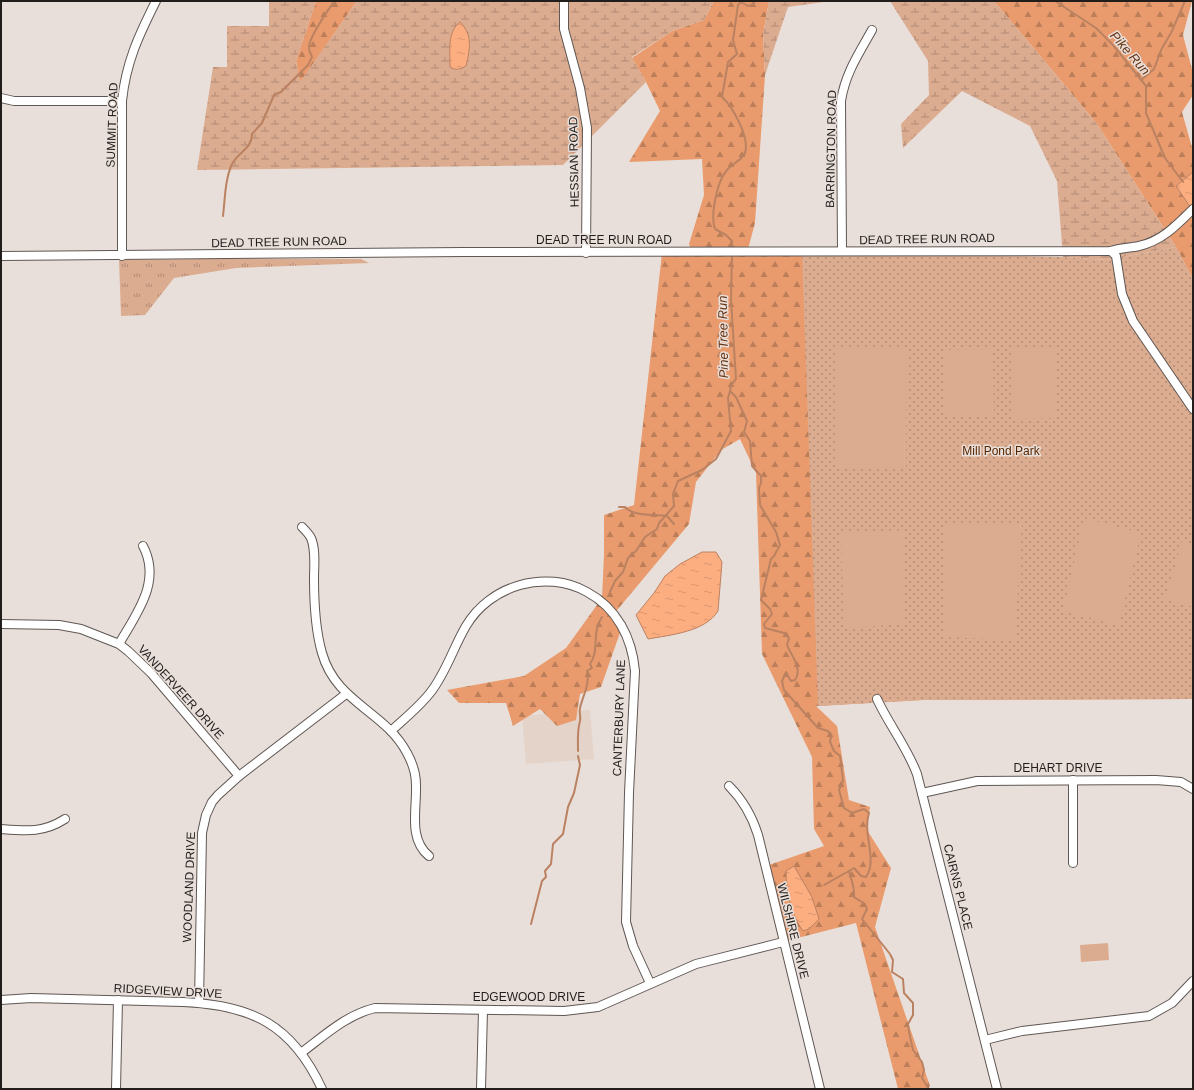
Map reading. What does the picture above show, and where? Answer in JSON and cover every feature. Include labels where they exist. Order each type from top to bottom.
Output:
[{"type":"street","name":"SUMMIT ROAD","points":[[122,256],[122,101],[127,66],[138,37],[156,1]]},
{"type":"street","name":"HESSIAN ROAD","points":[[564,1],[564,29],[585,111],[586,253]]},
{"type":"street","name":"BARRINGTON ROAD","points":[[842,251],[841,101],[849,72],[872,30]]},
{"type":"street","points":[[1,98],[14,101],[122,101]]},
{"type":"street","name":"DEAD TREE RUN ROAD","points":[[1,256],[842,251],[1111,251],[1139,246],[1157,240],[1168,233],[1191,211]]},
{"type":"street","points":[[1111,251],[1116,256],[1122,294],[1133,321],[1193,409]]},
{"type":"street","points":[[302,527],[309,534],[313,544],[314,598],[325,663],[335,681],[346,694],[391,731],[403,746],[412,765],[416,785],[416,836],[429,856]]},
{"type":"street","points":[[119,644],[148,591],[149,566],[143,546]]},
{"type":"street","name":"CANTERBURY LANE","points":[[391,731],[430,693],[440,678],[466,625],[487,603],[500,593],[521,584],[550,581],[583,590],[602,602],[623,627],[628,637],[634,657],[635,671],[629,793],[626,922],[633,946],[650,983]]},
{"type":"street","name":"VANDERVEER DRIVE","points":[[1,624],[59,625],[81,629],[119,644],[151,673],[239,776]]},
{"type":"street","name":"WOODLAND DRIVE","points":[[199,1003],[202,832],[206,815],[212,802],[239,776],[346,694]]},
{"type":"street","name":"CAIRNS PLACE","points":[[877,699],[884,715],[910,756],[922,793],[957,936],[986,1040],[997,1089]]},
{"type":"street","points":[[1072,780],[1073,863]]},
{"type":"street","name":"DEHART DRIVE","points":[[922,793],[977,781],[1156,780],[1181,782],[1193,789]]},
{"type":"street","name":"WILSHIRE DRIVE","points":[[729,786],[740,797],[753,818],[820,1089]]},
{"type":"street","points":[[1,829],[28,831],[47,829],[65,819]]},
{"type":"street","name":"EDGEWOOD DRIVE","points":[[301,1053],[339,1023],[361,1011],[375,1008],[483,1010],[590,1009],[598,1007],[696,964],[783,942]]},
{"type":"street","points":[[986,1040],[1022,1031],[1149,1016],[1172,1004],[1192,985]]},
{"type":"street","name":"RIDGEVIEW DRIVE","points":[[1,1000],[31,998],[199,1003],[223,1006],[250,1013],[278,1030],[301,1053],[322,1089]]},
{"type":"street","points":[[116,1089],[118,1000]]},
{"type":"street","points":[[481,1089],[483,1010]]},
{"type":"shaded area","points":[[590,710],[594,759],[526,764],[522,716]]},
{"type":"green space","points":[[269,1],[316,1],[296,61],[300,82],[357,1],[714,1],[704,20],[672,31],[632,57],[646,82],[563,165],[197,170],[213,67],[227,67],[227,26],[269,26]]},
{"type":"green space","points":[[316,1],[357,1],[300,83],[296,61]]},
{"type":"green space","points":[[714,1],[769,1],[763,35],[765,75],[755,223],[748,249],[802,252],[1091,259],[1193,699],[923,700],[816,706],[837,726],[849,800],[870,807],[867,830],[891,868],[875,927],[930,1086],[927,1089],[898,1089],[856,923],[782,942],[763,867],[824,846],[814,829],[812,757],[762,654],[756,473],[740,439],[721,450],[696,482],[689,524],[613,615],[622,627],[601,687],[580,694],[576,720],[557,726],[540,709],[513,726],[506,703],[459,703],[447,690],[524,676],[566,648],[602,598],[604,515],[634,505],[662,253],[693,253],[689,244],[704,195],[702,159],[629,162],[660,111],[632,58],[672,31],[704,20]]},
{"type":"green space","points":[[769,1],[831,1],[788,7],[765,75],[763,35]]},
{"type":"green space","points":[[890,1],[994,1],[1097,124],[1176,247],[1107,260],[1063,257],[1057,181],[1030,126],[962,91],[903,148],[901,124],[929,95],[928,61]]},
{"type":"green space","points":[[994,1],[1192,1],[1183,35],[1193,73],[1193,95],[1182,112],[1193,151],[1193,279],[1176,247],[1097,124]]},
{"type":"green space","name":"Mill Pond Park","points":[[1176,247],[1193,279],[1193,699],[923,700],[818,706],[802,252],[1063,257],[1107,260]]},
{"type":"green space","points":[[361,259],[369,263],[236,268],[174,278],[145,315],[121,316],[119,260]]},
{"type":"green space","points":[[907,347],[906,467],[835,469],[835,349]]},
{"type":"green space","points":[[1056,347],[1056,418],[1012,419],[1012,348]]},
{"type":"green space","points":[[993,349],[994,415],[944,417],[944,350]]},
{"type":"green space","points":[[1084,518],[1141,533],[1119,625],[1063,611]]},
{"type":"green space","points":[[944,525],[1022,525],[1015,640],[945,637]]},
{"type":"green space","points":[[905,530],[905,624],[844,628],[841,533]]},
{"type":"green space","points":[[1182,541],[1193,544],[1193,607],[1165,599]]},
{"type":"green space","points":[[1108,943],[1109,960],[1081,962],[1080,945]]},
{"type":"water","points":[[460,22],[469,37],[469,54],[466,66],[456,69],[450,67],[450,42],[453,31]]},
{"type":"water","points":[[1193,172],[1193,211],[1176,186]]},
{"type":"water","points":[[702,552],[716,552],[722,562],[718,611],[705,624],[696,628],[676,634],[648,639],[636,615],[654,593],[665,576],[680,564]]},
{"type":"water","points":[[794,866],[812,897],[819,919],[809,929],[803,931],[792,910],[787,886],[786,871]]},
{"type":"waterway","points":[[223,216],[227,183],[232,164],[250,143],[252,134],[262,123],[274,95],[281,92],[308,65],[312,57],[309,48],[312,38],[335,1]]},
{"type":"waterway","name":"Pine Tree Run","points":[[732,250],[732,241],[726,235],[715,229],[713,216],[715,199],[723,175],[744,155],[746,147],[740,123],[722,97],[728,62],[737,54],[733,40],[738,5],[741,2],[748,6],[752,5],[755,1]]},
{"type":"waterway","name":"Pike Run","points":[[1055,1],[1096,28],[1113,45],[1146,86],[1146,113],[1165,158],[1183,182]]},
{"type":"waterway","points":[[1141,80],[1154,69],[1162,48],[1171,33],[1185,1]]},
{"type":"waterway","name":"Pine Tree Run","points":[[732,255],[731,300],[736,379],[731,385],[730,391],[736,397],[747,421],[744,432],[750,441],[752,466],[761,476],[759,488],[760,505],[776,532],[780,545],[771,559],[761,600],[770,609],[772,614],[764,624],[765,628],[784,633],[789,638],[787,645],[796,662],[798,671],[795,680],[791,681],[786,672],[782,681],[784,690],[818,728],[828,731],[831,737],[830,742],[834,751],[840,756],[843,781],[839,790],[844,808],[852,813],[864,809],[869,813],[867,829],[871,863],[866,877],[861,876],[854,868],[849,871],[854,897],[865,904],[867,909],[862,919],[890,954],[893,960],[892,972],[903,979],[904,993],[913,1003],[913,1015],[908,1024],[909,1032],[913,1050],[922,1062],[924,1070],[922,1078],[929,1089]]},
{"type":"waterway","points":[[610,592],[615,581],[623,572],[628,558],[636,551],[645,537],[657,529],[659,523],[674,506],[673,494],[678,481],[702,470],[716,459],[731,431],[728,398],[730,391]]},
{"type":"waterway","points":[[619,507],[625,507],[639,514],[667,516],[674,524]]},
{"type":"waterway","points":[[578,751],[580,708],[588,681],[587,671],[592,668],[590,664],[595,653],[597,629],[602,617]]},
{"type":"waterway","points":[[531,924],[542,881],[546,877],[545,871],[551,864],[553,844],[563,834],[568,807],[574,793],[580,765],[578,756]]},
{"type":"waterway","points":[[824,885],[849,871]]}]
